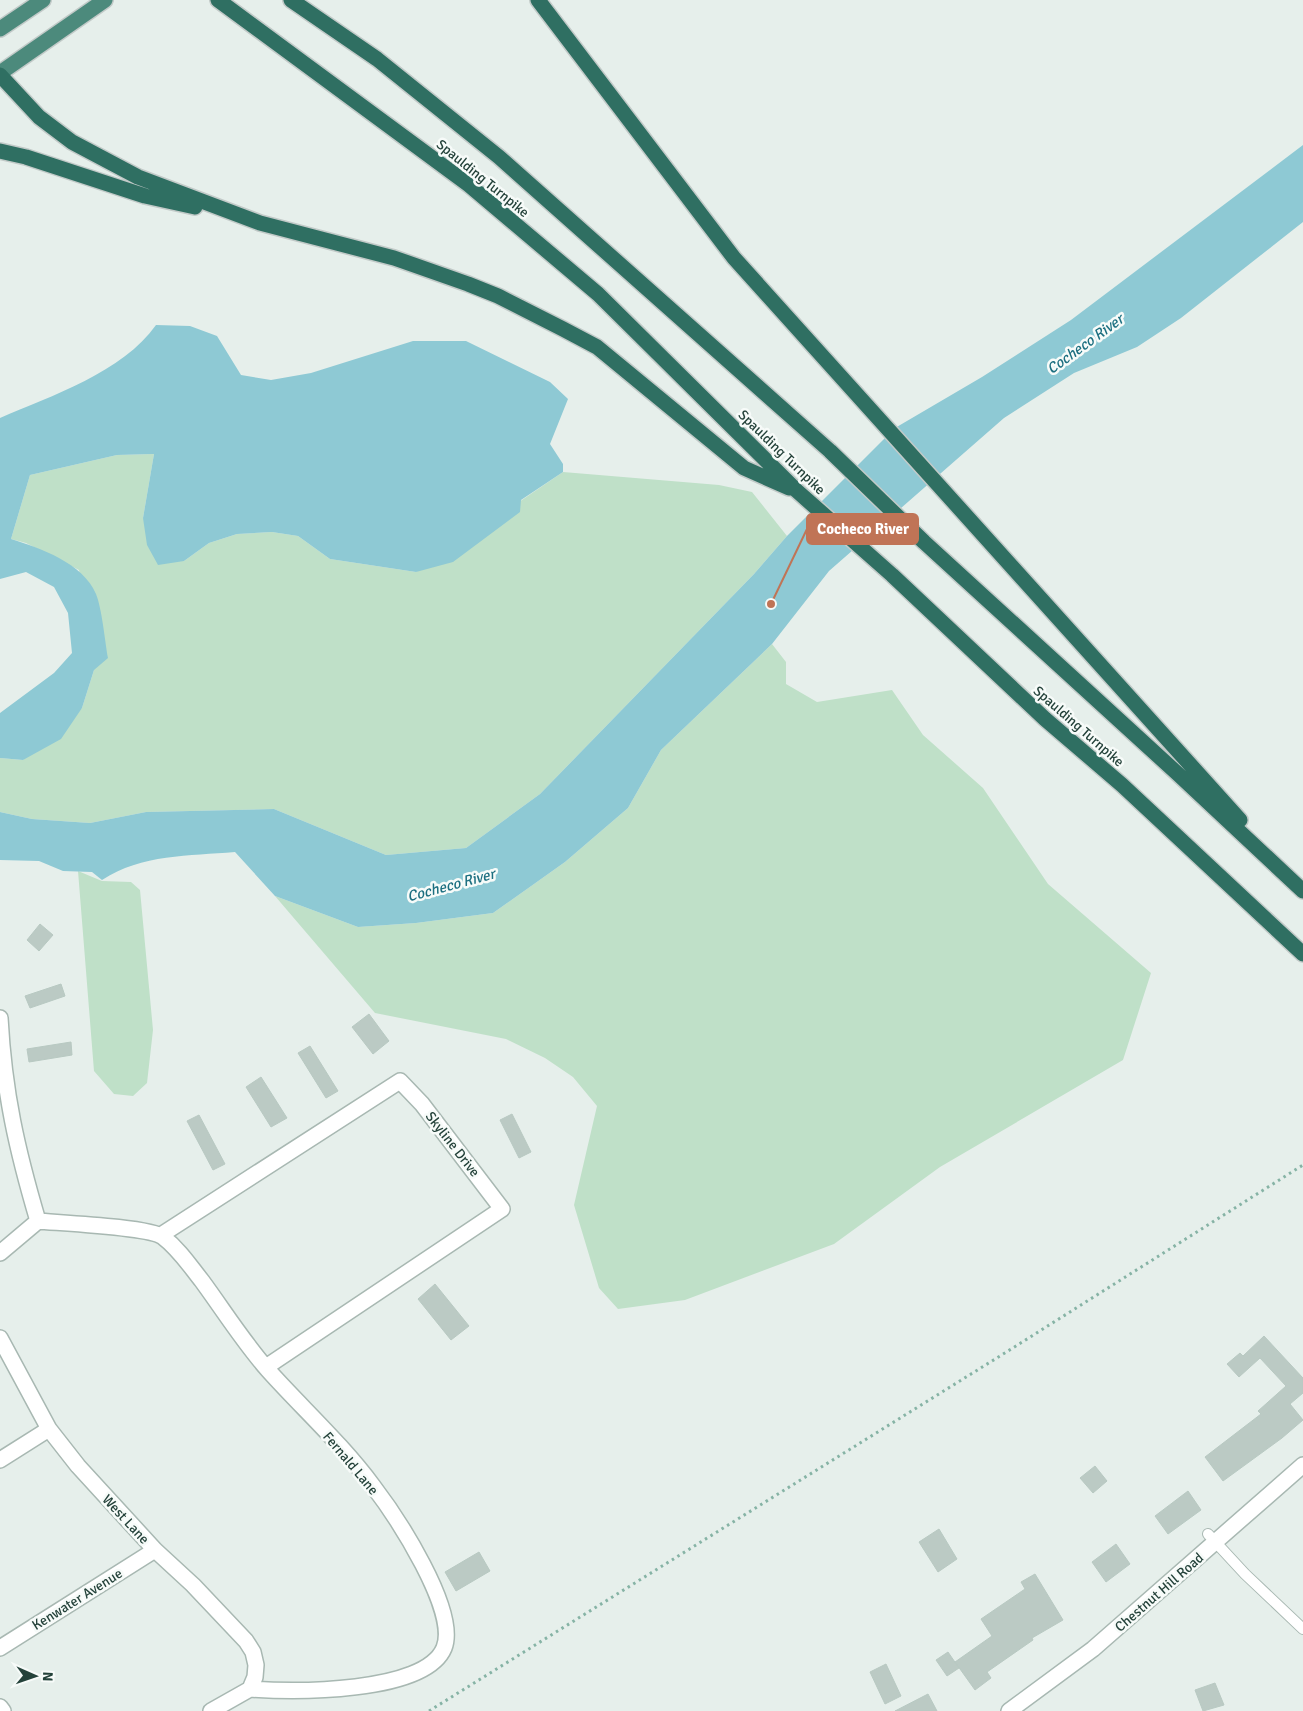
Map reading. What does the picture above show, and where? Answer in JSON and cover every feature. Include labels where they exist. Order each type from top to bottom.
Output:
[{"type":"highway","points":[[0,29],[43,0]]},
{"type":"highway","points":[[106,0],[0,74],[39,117],[72,142],[138,177],[239,216],[323,241],[394,258],[498,296],[597,348],[744,468],[798,491]]},
{"type":"highway","name":"Spaulding Turnpike","points":[[218,0],[469,185],[598,294],[798,491],[892,575],[1045,719],[1122,785],[1303,954]]},
{"type":"highway","name":"Spaulding Turnpike","points":[[291,0],[377,59],[499,157],[830,451],[924,542],[1303,891]]},
{"type":"highway","points":[[538,0],[616,100],[734,258],[947,496],[1048,604],[1303,891]]},
{"type":"highway","points":[[0,151],[26,157],[145,196],[239,216]]},
{"type":"street","points":[[0,1018],[7,1098],[18,1156],[38,1222]]},
{"type":"street","name":"Skyline Drive","points":[[161,1235],[400,1081],[422,1104],[502,1209],[266,1367]]},
{"type":"street","points":[[0,1253],[38,1222],[136,1230],[161,1235]]},
{"type":"street","name":"Fernald Lane","points":[[161,1235],[182,1254],[266,1367],[373,1486],[438,1594],[448,1630],[444,1648],[434,1662],[422,1671],[395,1679],[356,1687],[316,1690],[250,1688]]},
{"type":"street","name":"West Lane","points":[[0,1338],[49,1429],[78,1466],[155,1550],[193,1585],[246,1641],[253,1652],[256,1665],[255,1677],[250,1688]]},
{"type":"street","points":[[0,1460],[49,1429]]},
{"type":"street","name":"Chestnut Hill Road","points":[[1009,1711],[1093,1649],[1212,1538],[1303,1466]]},
{"type":"street","name":"Kenwater Avenue","points":[[0,1648],[155,1550]]},
{"type":"street","points":[[211,1711],[250,1688]]},
{"type":"street","points":[[0,1707],[3,1711]]},
{"type":"lane","points":[[1212,1538],[1303,1629]]},
{"type":"path","points":[[429,1711],[983,1367],[1303,1164]]},
{"type":"green space","points":[[154,454],[143,518],[184,561],[209,543],[237,534],[272,532],[298,536],[330,559],[416,572],[563,472],[719,485],[752,492],[787,536],[754,574],[540,794],[466,848],[386,855],[274,809],[146,812],[90,823],[32,819],[0,812],[0,758],[23,760],[82,708],[94,670],[79,570],[26,543],[11,539],[30,475],[117,455]]},
{"type":"green space","points":[[772,644],[786,662],[786,684],[817,702],[892,690],[923,735],[983,788],[1048,884],[1151,973],[1123,1060],[940,1167],[834,1244],[685,1300],[618,1309],[599,1288],[574,1205],[597,1106],[573,1077],[545,1058],[506,1039],[375,1013],[275,896],[358,927],[416,923],[493,913],[565,862],[628,808],[661,750]]},
{"type":"green space","points":[[78,871],[102,881],[131,882],[140,890],[153,1030],[147,1083],[133,1096],[114,1094],[94,1071]]},
{"type":"water","points":[[1303,145],[1303,222],[1181,318],[1137,347],[1074,373],[1004,418],[829,571],[772,644],[661,750],[628,808],[565,862],[493,913],[416,923],[358,927],[275,896],[235,852],[150,861],[117,871],[102,880],[92,872],[63,871],[39,861],[0,860],[0,812],[32,819],[90,823],[146,812],[274,809],[386,855],[466,848],[540,794],[754,574],[787,536],[895,428],[982,377],[1071,320]]},
{"type":"water","points":[[156,325],[190,326],[217,336],[241,375],[271,380],[311,373],[413,341],[466,341],[550,382],[568,399],[550,444],[563,464],[563,472],[521,500],[520,512],[453,562],[416,572],[330,559],[298,536],[272,532],[237,534],[209,543],[184,561],[158,565],[147,545],[143,518],[154,454],[117,455],[30,475],[11,539],[60,558],[71,565],[90,583],[100,608],[108,658],[94,670],[82,708],[61,739],[23,760],[0,758],[0,713],[54,673],[72,653],[68,613],[54,587],[26,572],[0,579],[0,418],[85,381],[106,369],[142,342]]},
{"type":"building","points":[[40,924],[53,935],[39,951],[27,940]]},
{"type":"building","points":[[61,984],[65,996],[30,1008],[25,996]]},
{"type":"building","points":[[369,1014],[389,1041],[373,1054],[352,1027]]},
{"type":"building","points":[[71,1042],[72,1055],[29,1062],[27,1049]]},
{"type":"building","points":[[310,1046],[338,1091],[326,1098],[298,1053]]},
{"type":"building","points":[[261,1077],[287,1118],[271,1127],[246,1087]]},
{"type":"building","points":[[512,1114],[531,1152],[519,1158],[500,1120]]},
{"type":"building","points":[[199,1115],[225,1164],[213,1170],[187,1121]]},
{"type":"building","points":[[435,1284],[469,1326],[451,1340],[418,1299]]},
{"type":"building","points":[[1264,1336],[1303,1378],[1303,1393],[1290,1404],[1303,1420],[1282,1438],[1223,1481],[1205,1457],[1261,1414],[1258,1411],[1286,1386],[1260,1358],[1239,1377],[1227,1364],[1240,1353],[1243,1356]]},
{"type":"building","points":[[1095,1466],[1107,1481],[1093,1493],[1080,1478]]},
{"type":"building","points":[[1188,1491],[1201,1510],[1168,1534],[1155,1516]]},
{"type":"building","points":[[939,1529],[957,1559],[938,1572],[919,1542]]},
{"type":"building","points":[[1116,1544],[1130,1564],[1106,1582],[1092,1562]]},
{"type":"building","points":[[479,1552],[490,1571],[456,1591],[445,1572]]},
{"type":"building","points":[[1035,1574],[1063,1620],[1032,1638],[1033,1640],[987,1672],[991,1678],[975,1690],[955,1662],[992,1636],[981,1619],[1025,1589],[1021,1582]]},
{"type":"building","points":[[948,1652],[959,1668],[947,1676],[936,1660]]},
{"type":"building","points":[[886,1664],[901,1696],[885,1704],[870,1672]]},
{"type":"building","points":[[1215,1683],[1224,1705],[1203,1711],[1195,1690]]},
{"type":"building","points":[[928,1694],[937,1711],[895,1711]]},
{"type":"place","name":"Cocheco River","points":[[771,604]]}]
